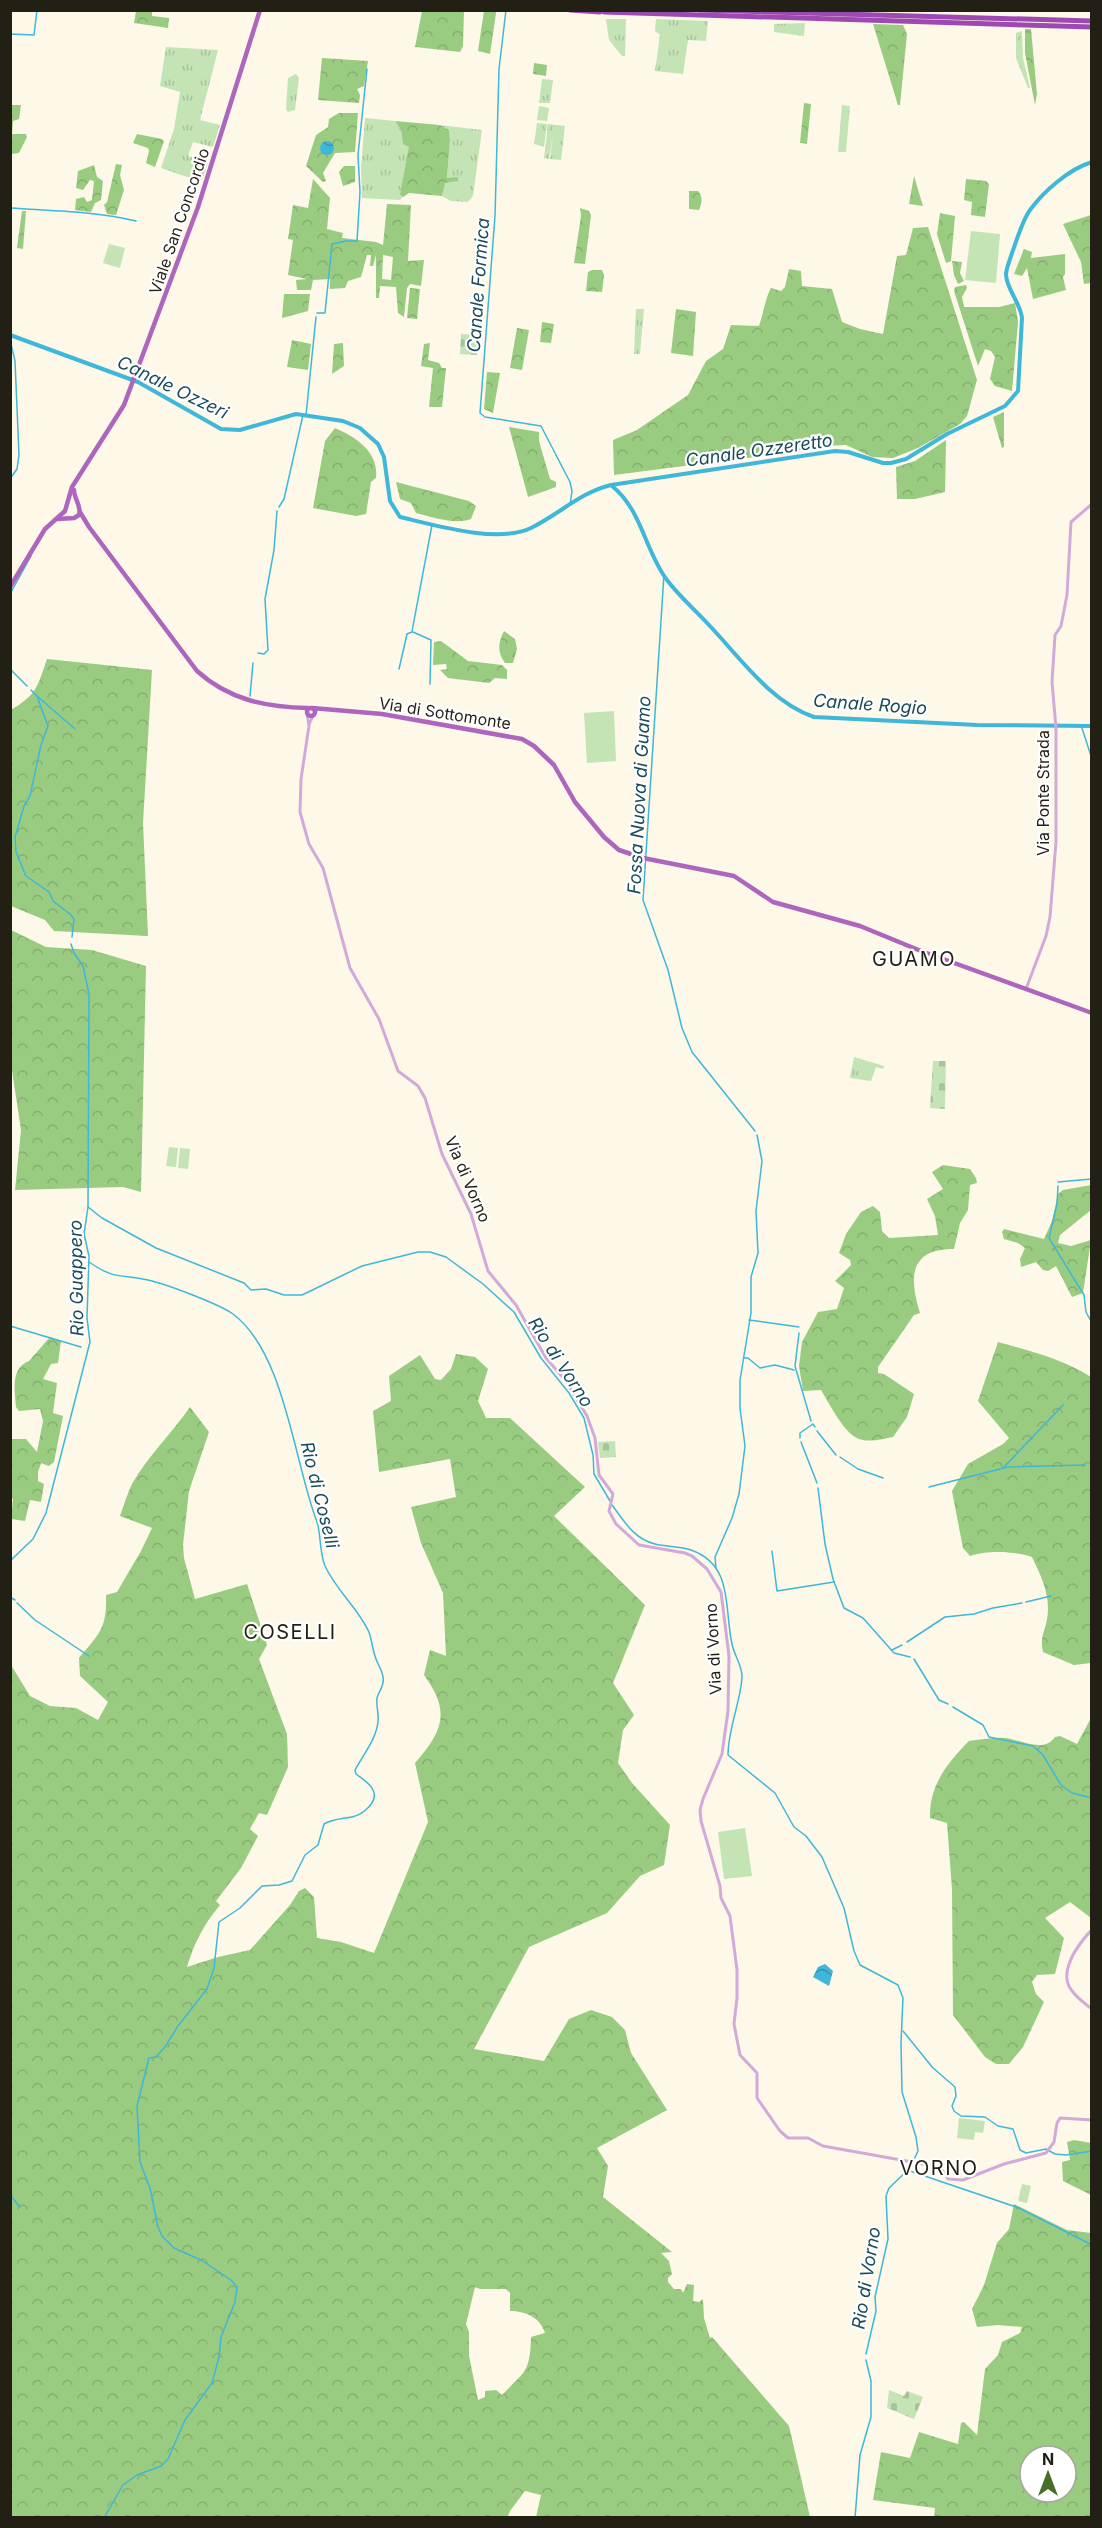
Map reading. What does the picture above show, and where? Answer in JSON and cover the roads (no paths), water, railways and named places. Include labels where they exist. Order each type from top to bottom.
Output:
[{"type":"highway","points":[[570,10],[1092,27]]},
{"type":"highway","points":[[699,10],[1092,21]]},
{"type":"main road","name":"Viale San Concordio","points":[[65,511],[72,487],[124,405],[131,388],[202,196],[260,10]]},
{"type":"main road","name":"Via di Sottomonte","points":[[77,480],[74,493],[80,512],[89,527],[183,653],[207,680],[242,699],[310,711],[382,714],[522,739],[554,765],[575,802],[610,844],[629,854],[734,876],[773,902],[860,926],[921,951],[1092,1013]]},
{"type":"main road","points":[[68,504],[78,504]]},
{"type":"main road","points":[[10,587],[40,535],[65,511],[72,518],[89,527]]},
{"type":"main road","points":[[56,519],[72,518],[80,512]]},
{"type":"street","name":"Via Ponte Strada","points":[[1026,990],[1046,936],[1050,917],[1056,842],[1056,728],[1052,682],[1055,635],[1061,626],[1066,595],[1071,522],[1092,504]]},
{"type":"street","name":"Via di Vorno","points":[[309,726],[310,711]]},
{"type":"street","name":"Via di Vorno","points":[[310,711],[301,779],[300,812],[309,844],[322,868],[350,968],[379,1018],[396,1067],[418,1086],[425,1098],[442,1154],[471,1214],[488,1271],[516,1305],[546,1358],[566,1381],[587,1416],[595,1438],[599,1475],[613,1497],[609,1507],[610,1515],[616,1524],[639,1545],[692,1556],[707,1569],[721,1592],[729,1656],[728,1711],[722,1754],[700,1810],[701,1821],[720,1886],[721,1898],[730,1916],[737,1970],[734,2027],[740,2055],[757,2073],[757,2098],[785,2136],[793,2139],[808,2138],[824,2146],[940,2167],[948,2179],[963,2180],[1004,2164],[1048,2151],[1054,2142],[1060,2118],[1092,2120]]},
{"type":"street","points":[[1092,1930],[1081,1941],[1065,1973],[1069,1987],[1078,1999],[1092,2009]]},
{"type":"water","points":[[327,141],[332,143],[334,148],[332,153],[327,155],[322,153],[320,148],[322,143]]},
{"type":"water","points":[[825,1964],[833,1971],[829,1986],[813,1977],[818,1967]]},
{"type":"waterway","points":[[10,34],[34,35],[37,10]]},
{"type":"waterway","name":"Canale Formica","points":[[506,10],[499,69],[495,216],[480,413],[485,417],[541,426],[570,482],[572,491],[570,505]]},
{"type":"waterway","points":[[317,313],[325,313],[332,244],[357,241],[360,192],[358,155],[367,69]]},
{"type":"waterway","name":"Canale Ozzeri","points":[[10,335],[138,382],[221,429],[240,430],[296,414],[343,421],[360,428],[378,444],[384,457],[390,501],[400,517],[466,532],[484,534],[517,532],[531,528],[580,498],[611,485],[835,451],[891,463],[906,459],[947,434],[1005,406],[1018,391],[1022,318],[1009,286],[1006,275],[1007,267],[1027,214],[1042,195],[1066,175],[1092,162]]},
{"type":"waterway","points":[[10,208],[89,213],[136,221]]},
{"type":"waterway","points":[[306,415],[316,317]]},
{"type":"waterway","name":"Rio Guappero","points":[[10,340],[15,361],[19,455],[17,469],[10,479]]},
{"type":"waterway","points":[[279,507],[284,499],[303,415]]},
{"type":"waterway","name":"Canale Rogio","points":[[612,486],[630,507],[653,556],[672,586],[756,677],[783,701],[798,710],[814,717],[977,725],[1092,726]]},
{"type":"waterway","points":[[258,653],[264,654],[268,650],[265,599],[274,550],[277,511]]},
{"type":"waterway","points":[[399,669],[407,634],[412,632],[432,525]]},
{"type":"waterway","points":[[10,594],[31,556]]},
{"type":"waterway","name":"Fossa Nuova di Guamo","points":[[664,574],[643,900],[668,970],[682,1028],[692,1052],[755,1131]]},
{"type":"waterway","points":[[413,632],[431,640],[430,684]]},
{"type":"waterway","points":[[250,696],[253,663]]},
{"type":"waterway","name":"Rio Guappero","points":[[10,669],[27,686]]},
{"type":"waterway","name":"Rio Guappero","points":[[31,690],[37,696],[48,726],[41,745],[30,796],[24,806],[15,837],[16,852],[26,876],[49,892],[53,901],[74,919],[72,937]]},
{"type":"waterway","points":[[37,696],[75,729]]},
{"type":"waterway","points":[[1081,725],[1092,759]]},
{"type":"waterway","name":"Rio di Coselli","points":[[10,1561],[33,1539],[46,1513],[90,1342],[87,1318],[89,1256],[84,1234],[88,1207],[89,994],[83,966],[71,944]]},
{"type":"waterway","points":[[716,1568],[715,1557],[732,1518],[739,1494],[745,1446],[740,1408],[740,1380],[751,1313],[751,1277],[758,1253],[756,1211],[762,1161],[757,1135]]},
{"type":"waterway","points":[[1058,1182],[1092,1179]]},
{"type":"waterway","points":[[1058,1186],[1057,1204],[1049,1238],[1084,1295],[1086,1312],[1092,1323]]},
{"type":"waterway","name":"Rio di Vorno","points":[[88,1207],[102,1218],[156,1248],[244,1283],[251,1290],[266,1289],[284,1295],[302,1295],[362,1266],[418,1252],[430,1252],[446,1257],[483,1284],[514,1312],[541,1358],[569,1393],[584,1418],[593,1455],[594,1474],[610,1501]]},
{"type":"waterway","name":"Rio di Coselli","points":[[89,1262],[118,1276],[156,1282],[205,1300],[233,1314],[251,1332],[265,1355],[286,1410],[318,1526],[325,1566],[368,1630],[383,1680],[377,1698],[378,1718],[375,1734],[355,1770],[356,1774],[373,1790],[372,1803],[356,1816],[324,1824],[318,1845],[305,1855],[292,1881],[279,1885],[262,1886],[240,1908],[219,1922],[214,1968],[207,1989],[165,2047],[156,2057],[149,2058],[137,2106],[140,2162],[150,2188],[158,2227],[162,2236],[174,2248],[201,2260],[231,2280],[237,2287],[235,2302],[221,2337],[219,2357],[212,2383],[185,2420],[168,2459],[161,2466],[137,2475],[123,2485],[104,2518]]},
{"type":"waterway","points":[[749,1320],[799,1327]]},
{"type":"waterway","points":[[10,1326],[81,1347]]},
{"type":"waterway","points":[[799,1333],[795,1366],[811,1421]]},
{"type":"waterway","points":[[744,1358],[748,1358],[760,1368],[775,1365],[794,1370]]},
{"type":"waterway","points":[[1004,1467],[1063,1405]]},
{"type":"waterway","points":[[800,1438],[800,1433],[813,1424],[815,1427]]},
{"type":"waterway","points":[[817,1431],[836,1455]]},
{"type":"waterway","points":[[801,1442],[817,1483]]},
{"type":"waterway","points":[[840,1457],[858,1469],[883,1478]]},
{"type":"waterway","points":[[929,1487],[1008,1467],[1085,1465]]},
{"type":"waterway","points":[[818,1488],[825,1544],[833,1579],[844,1608],[863,1618],[894,1653],[910,1657]]},
{"type":"waterway","name":"Rio di Vorno","points":[[612,1505],[630,1529],[641,1538],[655,1544],[691,1550],[705,1557],[721,1577],[725,1589],[732,1644],[742,1674],[728,1755],[775,1793],[794,1827],[806,1836],[822,1857],[844,1908],[854,1951],[860,1965],[898,1985],[903,1998],[902,2092],[918,2151],[910,2168],[889,2188],[886,2196],[888,2239],[875,2297],[876,2311],[866,2354]]},
{"type":"waterway","points":[[772,1551],[777,1591],[834,1582]]},
{"type":"waterway","points":[[1026,1602],[1051,1596]]},
{"type":"waterway","points":[[10,1597],[15,1600]]},
{"type":"waterway","points":[[17,1603],[35,1620],[89,1656]]},
{"type":"waterway","points":[[907,1642],[945,1617],[974,1614],[1022,1603]]},
{"type":"waterway","points":[[892,1650],[902,1645]]},
{"type":"waterway","points":[[914,1659],[939,1700],[948,1704]]},
{"type":"waterway","points":[[953,1707],[983,1725],[989,1737],[1033,1746],[1043,1755],[1061,1785],[1072,1793],[1092,1798]]},
{"type":"waterway","points":[[903,2031],[933,2068],[955,2087],[956,2096],[952,2106],[954,2111],[961,2116],[985,2117],[998,2126],[1013,2129],[1020,2150],[1026,2153],[1046,2149],[1055,2154],[1066,2155],[1092,2151]]},
{"type":"waterway","points":[[907,2170],[1019,2208],[1092,2245]]},
{"type":"waterway","points":[[10,2195],[20,2207]]},
{"type":"waterway","name":"Rio di Vorno","points":[[855,2518],[860,2455],[871,2417],[871,2381],[866,2360]]},
{"type":"district","name":"GUAMO","points":[[914,959]]},
{"type":"district","name":"COSELLI","points":[[290,1632]]},
{"type":"district","name":"VORNO","points":[[939,2168]]},
{"type":"water label","name":"Canale Ozzeretto","points":[[759,450]]}]
